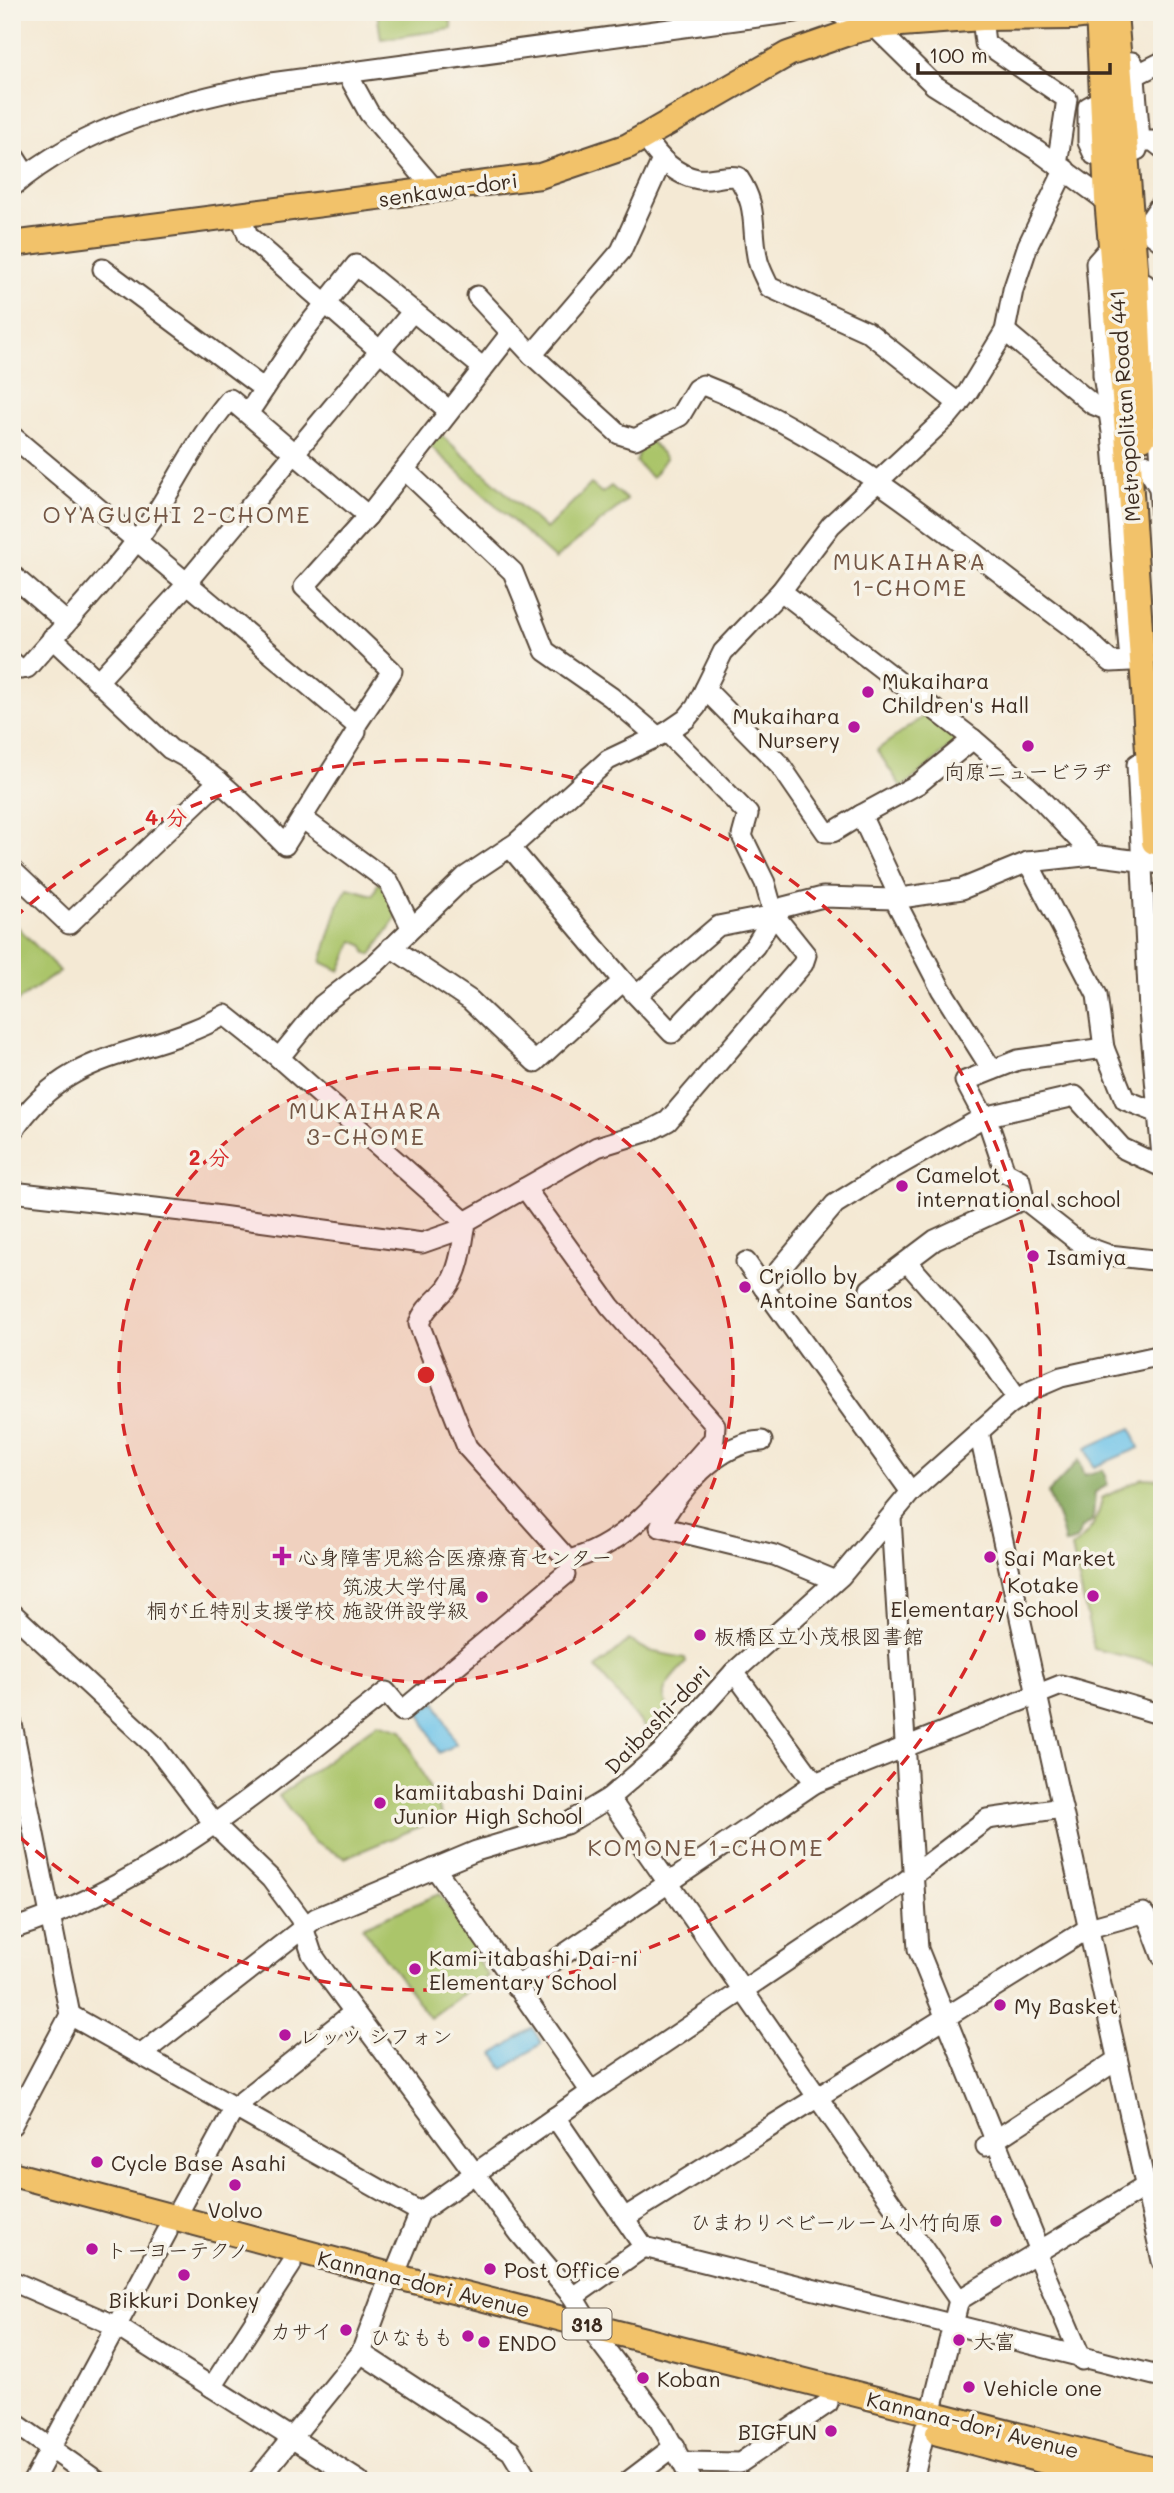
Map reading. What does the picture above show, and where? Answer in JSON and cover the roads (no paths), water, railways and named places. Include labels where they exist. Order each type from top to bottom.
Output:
[{"type":"main road","name":"senkawa-dori","points":[[12,244],[540,176],[608,154],[645,137],[788,54],[864,28],[1025,15],[1105,13]]},
{"type":"main road","name":"Metropolitan Road 441","points":[[1105,13],[1127,69],[1124,152],[1107,199],[1111,246],[1111,348],[1152,855]]},
{"type":"main road","name":"Metropolitan Road 441","points":[[1105,13],[1104,98],[1124,152],[1137,224],[1136,281],[1155,468],[1162,732]]},
{"type":"main road","name":"Kannana-dori Avenue","points":[[12,2174],[291,2265],[390,2283]]},
{"type":"main road","name":"Kannana-dori Avenue","points":[[12,2191],[171,2225],[390,2283],[595,2333],[928,2421],[1120,2481]]},
{"type":"main road","name":"Kannana-dori Avenue","points":[[595,2333],[828,2403],[928,2421],[1162,2472]]},
{"type":"street","points":[[12,153],[19,181],[61,149],[159,108],[271,83],[795,12]]},
{"type":"street","points":[[837,12],[864,28],[934,85],[1061,167],[1162,242]]},
{"type":"street","points":[[279,1058],[322,1005],[391,947],[465,877],[510,847],[608,760],[662,734],[686,719],[705,689],[723,652],[781,591],[831,525],[878,484],[959,404],[985,367],[1005,331],[1013,290],[1028,245],[1061,167],[1067,99],[985,43],[982,18]]},
{"type":"street","points":[[1127,69],[1162,62]]},
{"type":"street","points":[[347,73],[369,113],[436,191]]},
{"type":"street","points":[[645,137],[662,160],[700,179],[723,174],[738,177],[750,194],[755,217],[757,258],[769,287],[868,332],[959,404]]},
{"type":"street","points":[[1124,152],[1153,141],[1162,148]]},
{"type":"street","points":[[532,355],[621,251],[662,160]]},
{"type":"street","points":[[1137,224],[1162,202]]},
{"type":"street","points":[[241,216],[248,236],[449,411]]},
{"type":"street","points":[[249,412],[324,304],[356,265],[482,368]]},
{"type":"street","points":[[103,269],[264,389]]},
{"type":"street","points":[[1136,281],[1145,284],[1151,299],[1154,344],[1150,360],[1161,438],[1155,468],[1162,530]]},
{"type":"street","points":[[477,296],[510,334],[619,434],[635,439],[680,415],[686,411],[696,389],[703,385],[777,418],[878,484],[1081,634],[1111,662],[1130,661]]},
{"type":"street","points":[[98,681],[188,582],[414,311]]},
{"type":"street","points":[[1005,331],[1092,404],[1109,411]]},
{"type":"street","points":[[52,638],[170,749],[191,759],[219,781],[285,845],[356,732],[356,725],[392,671],[304,587],[368,516],[510,334]]},
{"type":"street","points":[[1111,348],[1109,411],[1130,661],[1152,855],[1158,1113],[1162,1157]]},
{"type":"street","points":[[12,662],[20,668],[27,668],[135,541],[154,517],[209,424],[230,399],[249,412],[368,516]]},
{"type":"street","points":[[12,436],[356,725]]},
{"type":"street","points":[[12,1192],[191,1212],[422,1243],[459,1229],[597,1147],[649,1131],[668,1121],[803,964],[806,955],[774,915],[765,883],[741,835],[748,814],[662,734],[545,651],[513,572],[405,470]]},
{"type":"street","points":[[12,575],[66,622]]},
{"type":"street","points":[[781,591],[973,739],[1034,792],[1093,855]]},
{"type":"street","points":[[705,689],[780,765],[826,832],[833,832],[918,784],[973,739]]},
{"type":"street","points":[[12,870],[69,924],[219,781]]},
{"type":"street","points":[[861,815],[897,899],[942,989],[992,1070]]},
{"type":"street","points":[[302,818],[389,882],[411,927]]},
{"type":"street","points":[[510,847],[630,988],[672,1033],[755,946],[774,915],[784,907],[823,897],[897,899],[961,889],[1028,862],[1093,855],[1152,855]]},
{"type":"street","points":[[1028,862],[1097,995],[1104,1048],[1125,1100],[1158,1113]]},
{"type":"street","points":[[391,947],[470,1000],[535,1062],[630,988],[718,926],[774,915]]},
{"type":"street","points":[[12,1133],[48,1091],[67,1075],[91,1063],[206,1026],[225,1015],[279,1058],[459,1229],[461,1254],[449,1286],[421,1315],[419,1324],[467,1447],[568,1560],[579,1558],[626,1532],[714,1439],[716,1431],[715,1425],[587,1278],[525,1188]]},
{"type":"street","points":[[1104,1048],[1018,1060],[965,1081],[985,1117],[1005,1172],[1020,1180],[1024,1199],[1084,1246],[1109,1255],[1162,1261]]},
{"type":"street","points":[[764,1288],[835,1204],[927,1147],[985,1117],[1075,1096],[1122,1148],[1162,1167]]},
{"type":"street","points":[[870,1289],[935,1240],[1024,1199]]},
{"type":"street","points":[[746,1262],[911,1492]]},
{"type":"street","points":[[907,1262],[979,1344],[1018,1399]]},
{"type":"street","name":"Daibashi-dori","points":[[143,2053],[304,1927],[337,1907],[476,1851],[566,1824],[610,1798],[662,1754],[734,1672],[834,1580],[885,1525],[911,1492],[1018,1399],[1061,1377],[1162,1355]]},
{"type":"street","points":[[979,1432],[1117,2060],[1154,2185],[1162,2261]]},
{"type":"street","points":[[762,1441],[745,1441],[710,1465],[681,1492],[660,1527],[774,1555],[834,1580]]},
{"type":"street","points":[[885,1525],[908,1879],[918,1949],[940,2020],[1082,2360]]},
{"type":"street","points":[[12,1928],[51,1917],[215,1825],[386,1692],[402,1711],[565,1575]]},
{"type":"street","points":[[12,1613],[154,1745],[215,1825],[271,1879],[304,1927],[312,1954],[353,2013],[520,2235],[573,2297],[679,2454],[692,2481]]},
{"type":"street","points":[[734,1672],[815,1783]]},
{"type":"street","points":[[516,1987],[815,1783],[1061,1685],[1162,1715]]},
{"type":"street","points":[[12,1724],[70,2015],[17,2101],[12,2125]]},
{"type":"street","points":[[610,1798],[959,2300]]},
{"type":"street","points":[[257,2481],[361,2353],[420,2212],[591,2092],[908,1879],[987,1819],[1062,1808]]},
{"type":"street","points":[[435,1868],[591,2092]]},
{"type":"street","points":[[624,2218],[1089,1928],[1143,1913],[1156,1919],[1162,1956]]},
{"type":"street","points":[[33,2481],[235,2107],[353,2013]]},
{"type":"street","points":[[70,2015],[143,2053],[420,2212]]},
{"type":"street","points":[[990,2143],[1117,2060]]},
{"type":"street","points":[[555,2117],[644,2247],[1082,2360],[1162,2377]]},
{"type":"street","points":[[913,2481],[959,2300],[1154,2185]]},
{"type":"street","points":[[573,2297],[644,2247]]},
{"type":"street","points":[[212,2387],[291,2265]]},
{"type":"street","points":[[12,2281],[116,2326],[359,2481]]},
{"type":"street","points":[[361,2353],[510,2451],[529,2481]]},
{"type":"street","points":[[629,2481],[679,2454],[740,2463],[828,2403]]},
{"type":"street","points":[[12,2421],[97,2481]]},
{"type":"water","points":[[1131,1428],[1139,1448],[1094,1467],[1086,1448]]},
{"type":"water","points":[[436,1702],[456,1744],[439,1753],[419,1711]]},
{"type":"water","points":[[532,2028],[542,2043],[504,2069],[494,2054]]},
{"type":"tunnel","points":[[1154,842],[1162,943]]},
{"type":"place","name":"Mukaihara Children's Hall","points":[[868,692]]},
{"type":"place","name":"Mukaihara Nursery","points":[[854,727]]},
{"type":"place","name":"向原ニュービラヂ","points":[[1028,746]]},
{"type":"place","name":"Camelot international school","points":[[902,1186]]},
{"type":"place","name":"Isamiya","points":[[1033,1256]]},
{"type":"place","name":"Criollo by Antoine Santos","points":[[745,1287]]},
{"type":"place","name":"心身障害児総合医療療育センター","points":[[282,1556]]},
{"type":"place","name":"Sai Market","points":[[990,1557]]},
{"type":"place","name":"Kotake Elementary School","points":[[1093,1596]]},
{"type":"place","name":"筑波大学付属 桐が丘特別支援学校 施設併設学級","points":[[482,1597]]},
{"type":"place","name":"板橋区立小茂根図書館","points":[[700,1635]]},
{"type":"place","name":"kamiitabashi Daini Junior High School","points":[[380,1803]]},
{"type":"place","name":"Kami-itabashi Dai-ni Elementary School","points":[[415,1969]]},
{"type":"place","name":"My Basket","points":[[1000,2005]]},
{"type":"place","name":"レッツ シフォン","points":[[285,2035]]},
{"type":"place","name":"Cycle Base Asahi","points":[[97,2162]]},
{"type":"place","name":"Volvo","points":[[235,2185]]},
{"type":"place","name":"ひまわりベビールーム小竹向原","points":[[996,2221]]},
{"type":"place","name":"トーヨーテクノ","points":[[92,2249]]},
{"type":"place","name":"Post Office","points":[[490,2269]]},
{"type":"place","name":"Bikkuri Donkey","points":[[184,2275]]},
{"type":"place","name":"カサイ","points":[[346,2330]]},
{"type":"place","name":"ひなもも","points":[[468,2336]]},
{"type":"place","name":"大富","points":[[959,2340]]},
{"type":"place","name":"ENDO","points":[[484,2342]]},
{"type":"place","name":"Koban","points":[[643,2378]]},
{"type":"place","name":"Vehicle one","points":[[969,2387]]},
{"type":"place","name":"BIGFUN","points":[[831,2431]]},
{"type":"district","name":"OYAGUCHI 2-CHOME","points":[[177,514]]},
{"type":"district","name":"MUKAIHARA 1-CHOME","points":[[910,574]]},
{"type":"district","name":"MUKAIHARA 3-CHOME","points":[[366,1123]]},
{"type":"district","name":"KOMONE 1-CHOME","points":[[706,1847]]}]
